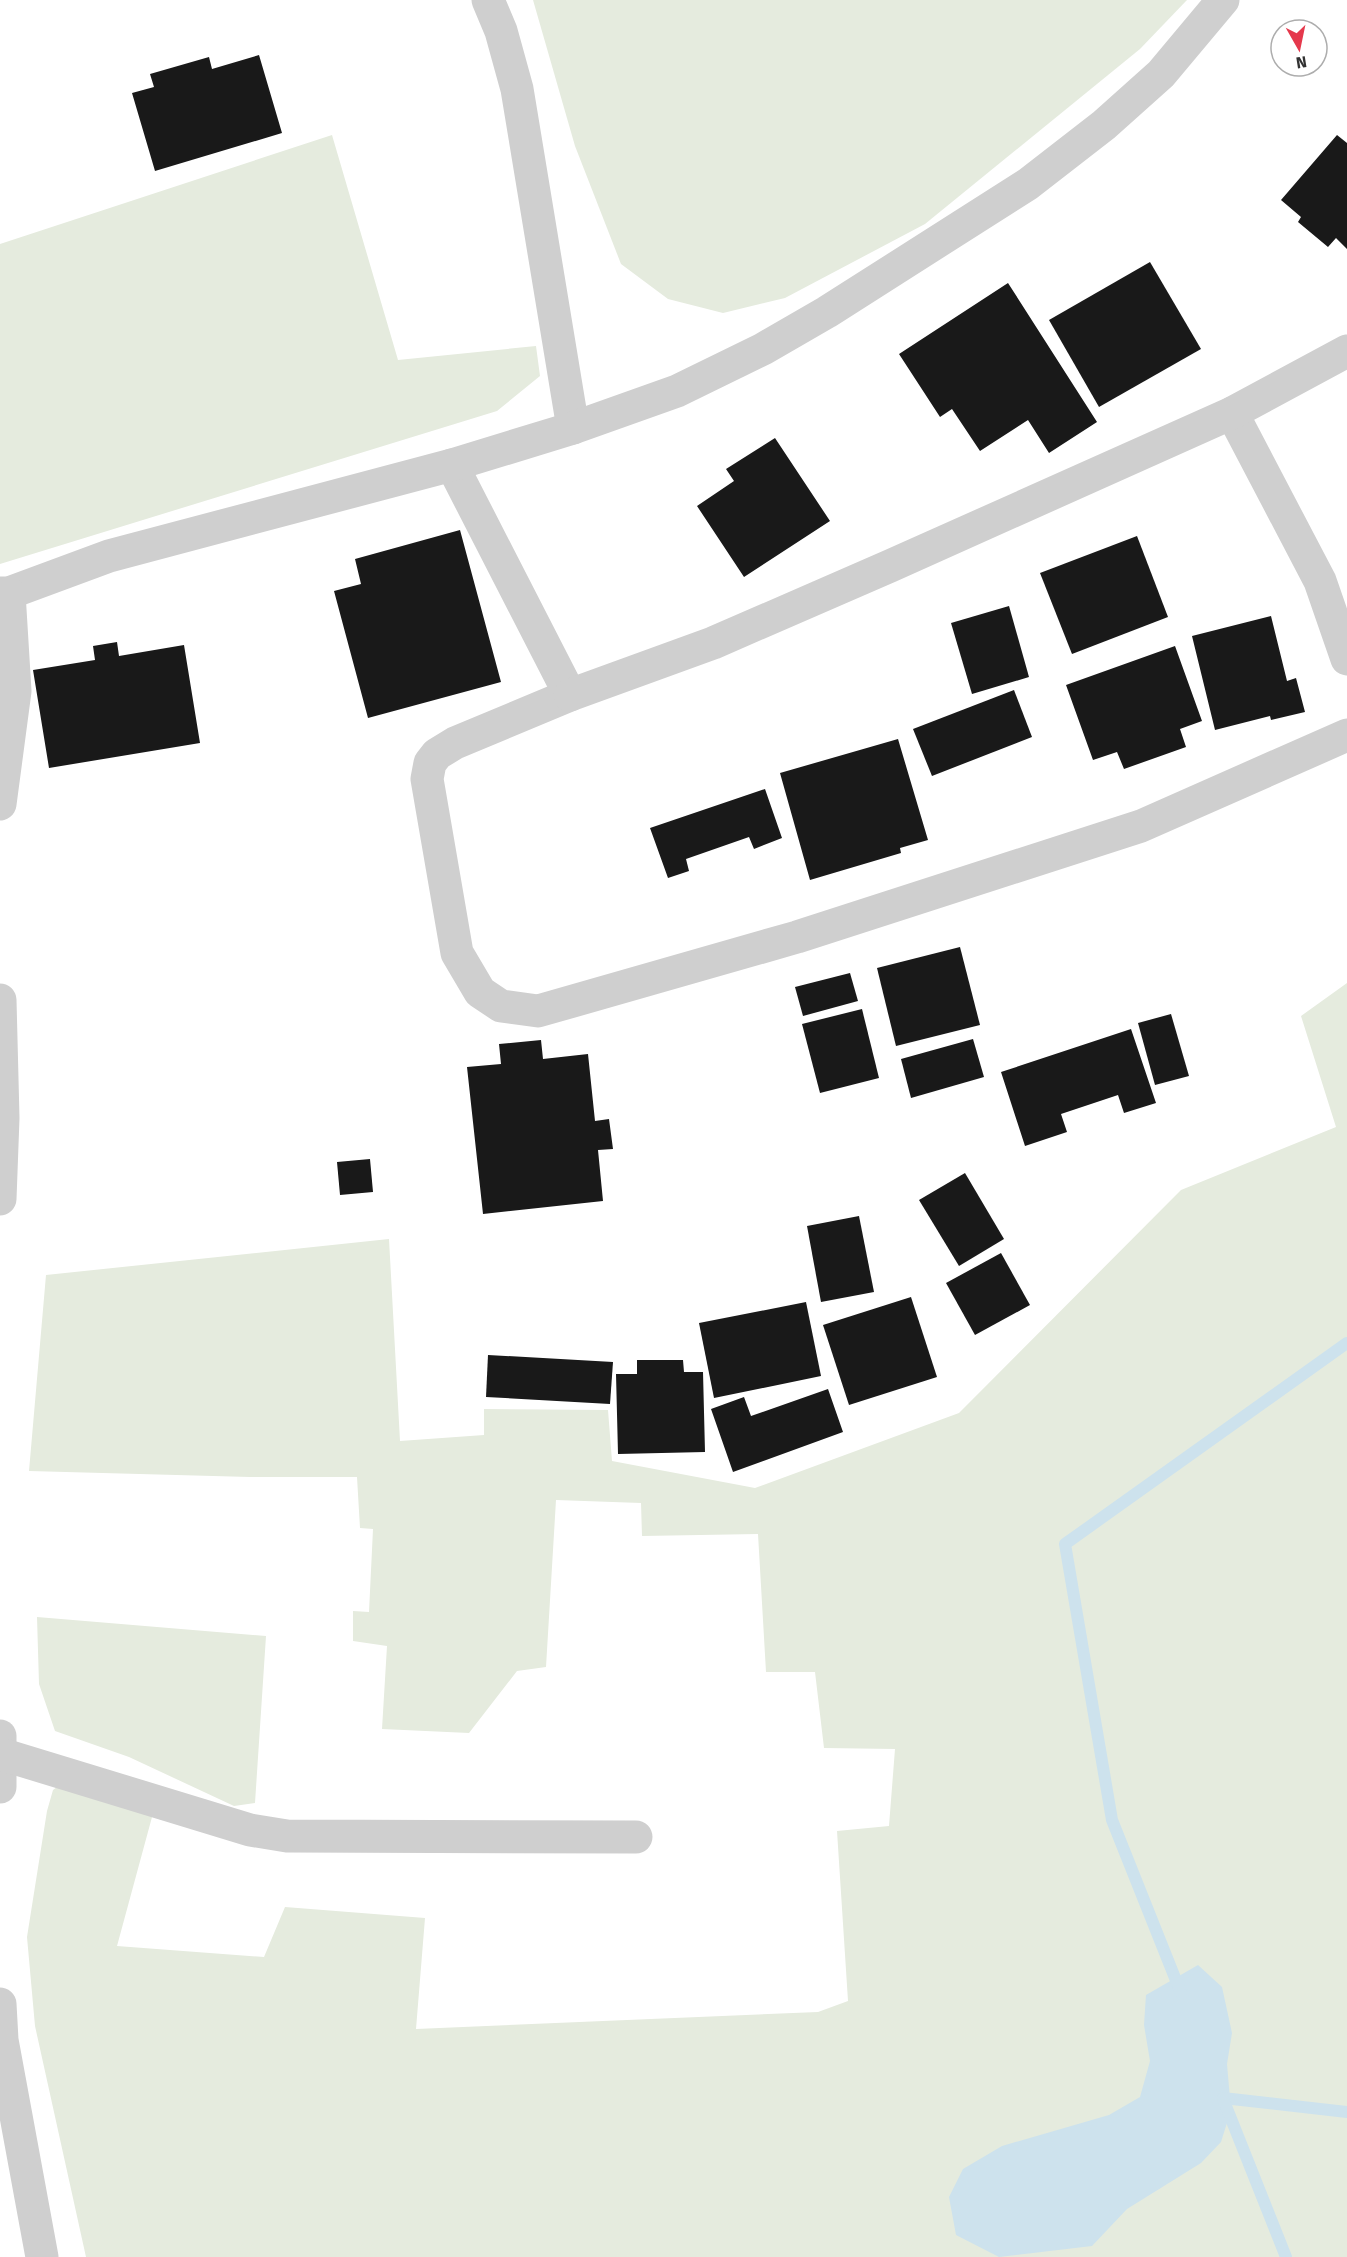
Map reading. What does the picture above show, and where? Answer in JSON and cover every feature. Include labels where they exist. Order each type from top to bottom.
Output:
[{"type":"street","points":[[489,0],[501,31],[517,89],[573,428]]},
{"type":"street","points":[[0,804],[15,691],[4,593],[109,556],[452,465],[573,428],[677,391],[763,349],[827,312],[1028,184],[1104,125],[1161,74],[1213,4]]},
{"type":"street","points":[[1347,351],[1232,413],[713,643],[570,695],[455,743],[436,754],[430,763],[427,778],[457,953],[480,992],[501,1006],[538,1011],[797,937],[1141,826],[1347,735]]},
{"type":"street","points":[[1232,413],[1320,581],[1347,659]]},
{"type":"street","points":[[452,465],[570,695]]},
{"type":"street","points":[[0,1000],[3,1118],[0,1199]]},
{"type":"street","points":[[0,1736],[0,1787]]},
{"type":"street","points":[[1,1754],[241,1827],[287,1836],[636,1837]]},
{"type":"street","points":[[0,2004],[2,2040],[42,2257]]},
{"type":"shaded area","points":[[533,0],[1187,0],[1140,49],[925,224],[785,298],[723,313],[668,299],[621,264],[575,146]]},
{"type":"shaded area","points":[[332,135],[398,360],[536,346],[540,376],[497,411],[0,564],[0,244]]},
{"type":"shaded area","points":[[1347,983],[1347,2257],[86,2257],[35,2026],[27,1937],[47,1811],[53,1790],[66,1780],[155,1806],[117,1946],[264,1957],[285,1907],[425,1918],[416,2029],[818,2012],[848,2001],[837,1831],[889,1826],[895,1749],[824,1748],[815,1672],[766,1672],[758,1534],[642,1536],[641,1503],[556,1500],[546,1667],[517,1671],[469,1733],[382,1729],[387,1646],[353,1641],[353,1611],[369,1612],[373,1529],[360,1528],[357,1477],[250,1477],[29,1471],[46,1275],[389,1239],[400,1441],[484,1435],[484,1409],[608,1410],[612,1461],[755,1488],[959,1413],[1181,1190],[1336,1127],[1301,1016]]},
{"type":"shaded area","points":[[37,1617],[266,1636],[255,1803],[234,1806],[129,1757],[55,1731],[39,1684]]},
{"type":"water","points":[[1198,1965],[1222,1987],[1232,2033],[1227,2064],[1231,2110],[1221,2142],[1201,2163],[1127,2209],[1092,2246],[999,2257],[956,2235],[949,2197],[963,2169],[1002,2146],[1109,2115],[1140,2097],[1150,2061],[1144,2025],[1146,1995]]},
{"type":"building","points":[[259,55],[282,133],[155,171],[132,93],[154,87],[150,74],[209,57],[212,69]]},
{"type":"building","points":[[1337,135],[1347,143],[1347,249],[1336,238],[1328,247],[1298,222],[1301,217],[1281,200]]},
{"type":"building","points":[[1150,262],[1201,349],[1099,407],[1049,320]]},
{"type":"building","points":[[1008,283],[1097,422],[1049,453],[1028,420],[980,451],[952,409],[940,417],[899,354]]},
{"type":"building","points":[[775,438],[830,521],[744,577],[697,506],[734,481],[726,469]]},
{"type":"building","points":[[460,530],[501,682],[368,718],[334,591],[361,584],[355,559]]},
{"type":"building","points":[[1137,536],[1168,617],[1072,654],[1040,573]]},
{"type":"building","points":[[1009,606],[1029,677],[972,694],[951,623]]},
{"type":"building","points":[[1271,616],[1287,681],[1296,678],[1305,712],[1271,720],[1270,716],[1215,730],[1192,636]]},
{"type":"building","points":[[117,642],[119,656],[184,645],[200,743],[49,768],[33,670],[95,660],[93,646]]},
{"type":"building","points":[[1175,646],[1202,721],[1180,729],[1186,747],[1124,769],[1117,752],[1093,760],[1066,685]]},
{"type":"building","points":[[1014,690],[1032,737],[932,776],[913,729]]},
{"type":"building","points":[[898,739],[928,840],[900,848],[901,853],[810,880],[780,773]]},
{"type":"building","points":[[765,789],[782,838],[754,849],[749,837],[686,859],[689,871],[668,878],[650,828]]},
{"type":"building","points":[[960,947],[980,1025],[896,1046],[877,968]]},
{"type":"building","points":[[850,973],[858,1001],[803,1016],[795,987]]},
{"type":"building","points":[[862,1009],[879,1078],[820,1093],[802,1024]]},
{"type":"building","points":[[1171,1014],[1189,1076],[1155,1085],[1138,1023]]},
{"type":"building","points":[[1131,1029],[1156,1103],[1124,1113],[1118,1095],[1061,1114],[1067,1132],[1025,1146],[1001,1072]]},
{"type":"building","points":[[973,1039],[984,1077],[911,1098],[901,1059]]},
{"type":"building","points":[[541,1040],[543,1059],[588,1054],[595,1121],[609,1119],[613,1149],[598,1150],[603,1201],[483,1214],[467,1067],[501,1064],[499,1044]]},
{"type":"building","points":[[370,1159],[373,1192],[340,1195],[337,1162]]},
{"type":"building","points":[[965,1173],[1004,1239],[959,1266],[919,1200]]},
{"type":"building","points":[[859,1216],[874,1292],[821,1302],[807,1226]]},
{"type":"building","points":[[1001,1253],[1030,1305],[975,1335],[946,1283]]},
{"type":"building","points":[[911,1297],[937,1377],[849,1405],[823,1325]]},
{"type":"building","points":[[806,1302],[821,1376],[714,1398],[699,1323]]},
{"type":"building","points":[[488,1355],[613,1362],[610,1404],[486,1397]]},
{"type":"building","points":[[637,1360],[683,1360],[684,1372],[703,1372],[705,1452],[618,1454],[616,1374],[637,1374]]},
{"type":"building","points":[[828,1389],[843,1432],[733,1472],[711,1409],[744,1397],[751,1416]]},
{"type":"waterway","points":[[1181,1993],[1112,1820],[1065,1544],[1347,1343]]},
{"type":"waterway","points":[[1223,2098],[1347,2112]]},
{"type":"waterway","points":[[1224,2101],[1286,2257]]}]
